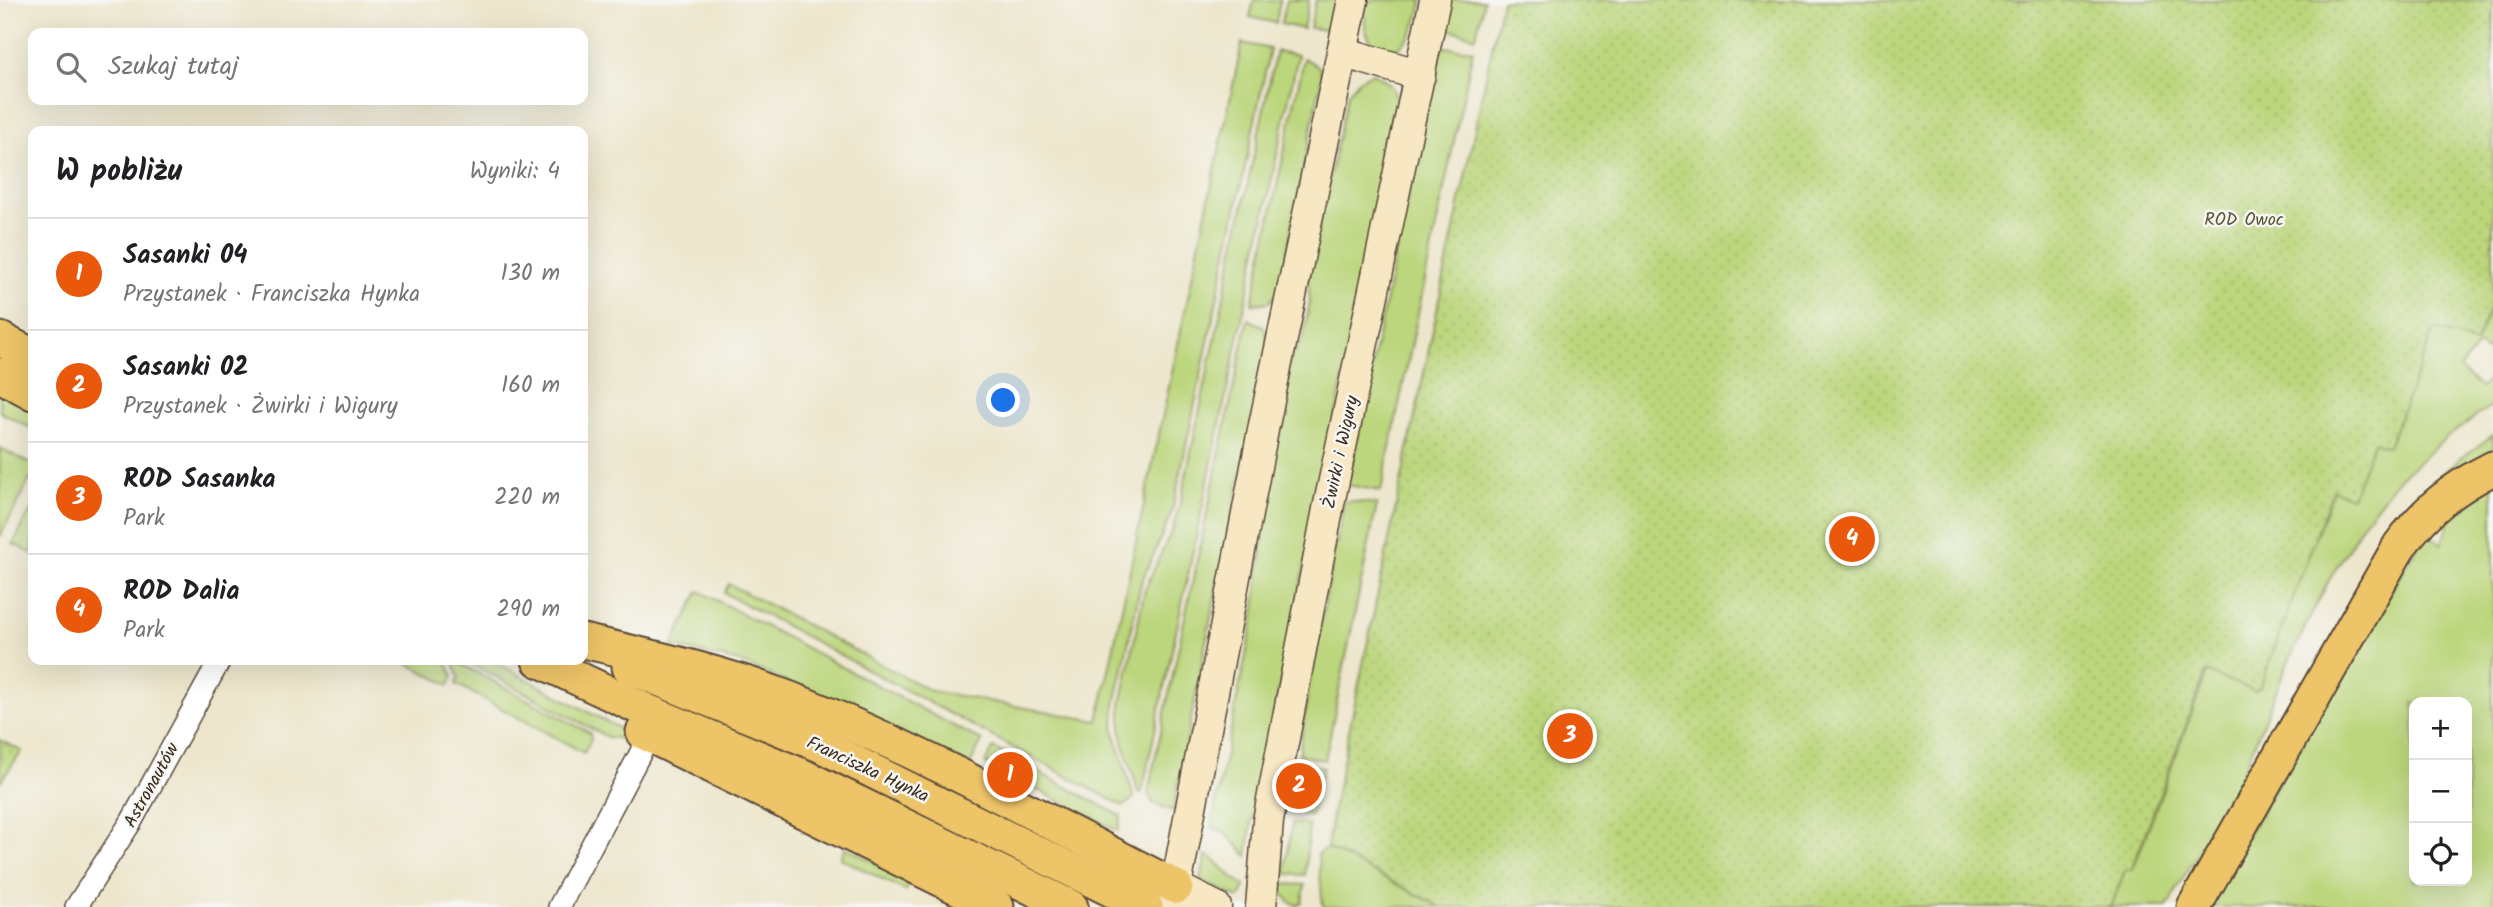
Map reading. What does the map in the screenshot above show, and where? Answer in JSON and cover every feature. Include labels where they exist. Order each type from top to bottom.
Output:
[{"type":"main road","points":[[1174,897],[1264,425],[1353,0]]},
{"type":"main road","name":"Żwirki i Wigury","points":[[1261,907],[1270,808],[1329,503],[1435,0]]},
{"type":"main road","points":[[1342,52],[1420,75]]},
{"type":"main road","points":[[0,339],[28,353]]},
{"type":"main road","points":[[0,375],[28,390]]},
{"type":"main road","points":[[2194,907],[2388,564],[2416,525],[2448,493],[2493,468]]},
{"type":"main road","points":[[588,645],[687,665],[788,698],[918,756],[1174,897],[1216,907]]},
{"type":"main road","name":"Franciszka Hynka","points":[[588,646],[664,682],[820,745],[1146,907]]},
{"type":"main road","name":"Franciszka Hynka","points":[[549,665],[646,711],[803,776],[1071,907]]},
{"type":"main road","points":[[573,677],[616,718],[997,907]]},
{"type":"street","name":"Astronautów","points":[[76,907],[131,822],[217,665]]},
{"type":"street","points":[[559,907],[650,735]]},
{"type":"green space","points":[[1254,0],[1280,0],[1276,23],[1250,17]]},
{"type":"green space","points":[[1287,0],[1309,0],[1303,29],[1281,24]]},
{"type":"green space","points":[[1316,0],[1340,0],[1335,25],[1329,30],[1310,28]]},
{"type":"green space","points":[[1365,0],[1423,0],[1409,36],[1391,52],[1373,46],[1365,29]]},
{"type":"green space","points":[[1447,0],[1484,0],[1476,37],[1445,28],[1443,24]]},
{"type":"green space","name":"ROD Owoc","points":[[1502,0],[2493,0],[2493,301],[2475,344],[2441,330],[2434,330],[2388,447],[2374,442],[2352,497],[2333,490],[2260,687],[2255,691],[2206,672],[2132,869],[2125,870],[2111,907],[1441,907],[1327,848],[1334,803]]},
{"type":"green space","points":[[1242,43],[1270,49],[1172,512],[1141,583],[1115,705],[1114,731],[1134,798],[1123,806],[724,593],[729,584],[931,691],[1098,721]]},
{"type":"green space","points":[[1444,47],[1473,50],[1381,491],[1347,485],[1437,54]]},
{"type":"green space","points":[[1276,51],[1298,55],[1142,792],[1139,794],[1123,742],[1121,704],[1145,589],[1173,528],[1180,504]]},
{"type":"green space","points":[[1304,58],[1319,67],[1322,76],[1279,292],[1269,302],[1252,304]]},
{"type":"green space","points":[[1372,73],[1391,86],[1399,108],[1252,820],[1247,856],[1225,832],[1211,827],[1254,616],[1275,431],[1290,360],[1303,339],[1310,301],[1308,276],[1348,93],[1360,79]]},
{"type":"green space","points":[[2493,301],[2493,350],[2485,350],[2479,345],[2459,368],[2481,388],[2493,376],[2493,404],[2445,439],[2400,477],[2364,522],[2328,582],[2288,662],[2241,776],[2167,907],[2111,907],[2125,870],[2133,869],[2207,672],[2255,690],[2260,687],[2333,490],[2352,497],[2374,441],[2388,446],[2434,330],[2441,330],[2475,344]]},
{"type":"green space","points":[[1248,319],[1264,327],[1269,342],[1173,811],[1153,803],[1148,793]]},
{"type":"green space","points":[[0,390],[28,405],[28,426],[0,412]]},
{"type":"green space","points":[[2493,435],[2493,453],[2424,495],[2421,492],[2456,462]]},
{"type":"green space","points":[[0,448],[28,462],[28,483],[0,537]]},
{"type":"green space","points":[[2493,482],[2493,907],[2205,907],[2426,532],[2441,544],[2448,527],[2442,515]]},
{"type":"green space","points":[[1344,502],[1377,504],[1325,760],[1299,755],[1308,691]]},
{"type":"green space","points":[[28,516],[28,552],[13,544]]},
{"type":"green space","points":[[699,591],[982,741],[970,765],[740,662],[672,646]]},
{"type":"green space","points":[[411,665],[448,665],[453,676],[449,685]]},
{"type":"green space","points":[[455,665],[462,665],[590,733],[591,740],[584,753],[456,684],[459,678]]},
{"type":"green space","points":[[474,665],[500,665],[626,732],[632,747],[617,738],[609,738]]},
{"type":"green space","points":[[0,740],[22,751],[0,782]]},
{"type":"green space","points":[[993,748],[1121,816],[1118,831],[1018,780],[1019,776],[1003,769],[1001,772],[985,763]]},
{"type":"green space","points":[[1302,763],[1323,767],[1311,815],[1293,812],[1295,799],[1301,799],[1307,774],[1300,772]]},
{"type":"green space","points":[[1292,823],[1309,825],[1305,875],[1288,874],[1285,870]]},
{"type":"green space","points":[[845,847],[911,881],[906,891],[840,858]]},
{"type":"green space","points":[[1327,848],[1441,907],[1323,907],[1318,854]]},
{"type":"green space","points":[[1206,855],[1245,885],[1241,897],[1201,880]]},
{"type":"green space","points":[[1279,884],[1305,885],[1302,902],[1296,905],[1290,902],[1278,887]]},
{"type":"place","name":"ROD Dalia","points":[[1852,539]]},
{"type":"place","name":"ROD Sasanka","points":[[1570,736]]},
{"type":"place","name":"Sasanki 04","points":[[1010,775]]},
{"type":"place","name":"Sasanki 02","points":[[1299,786]]}]
